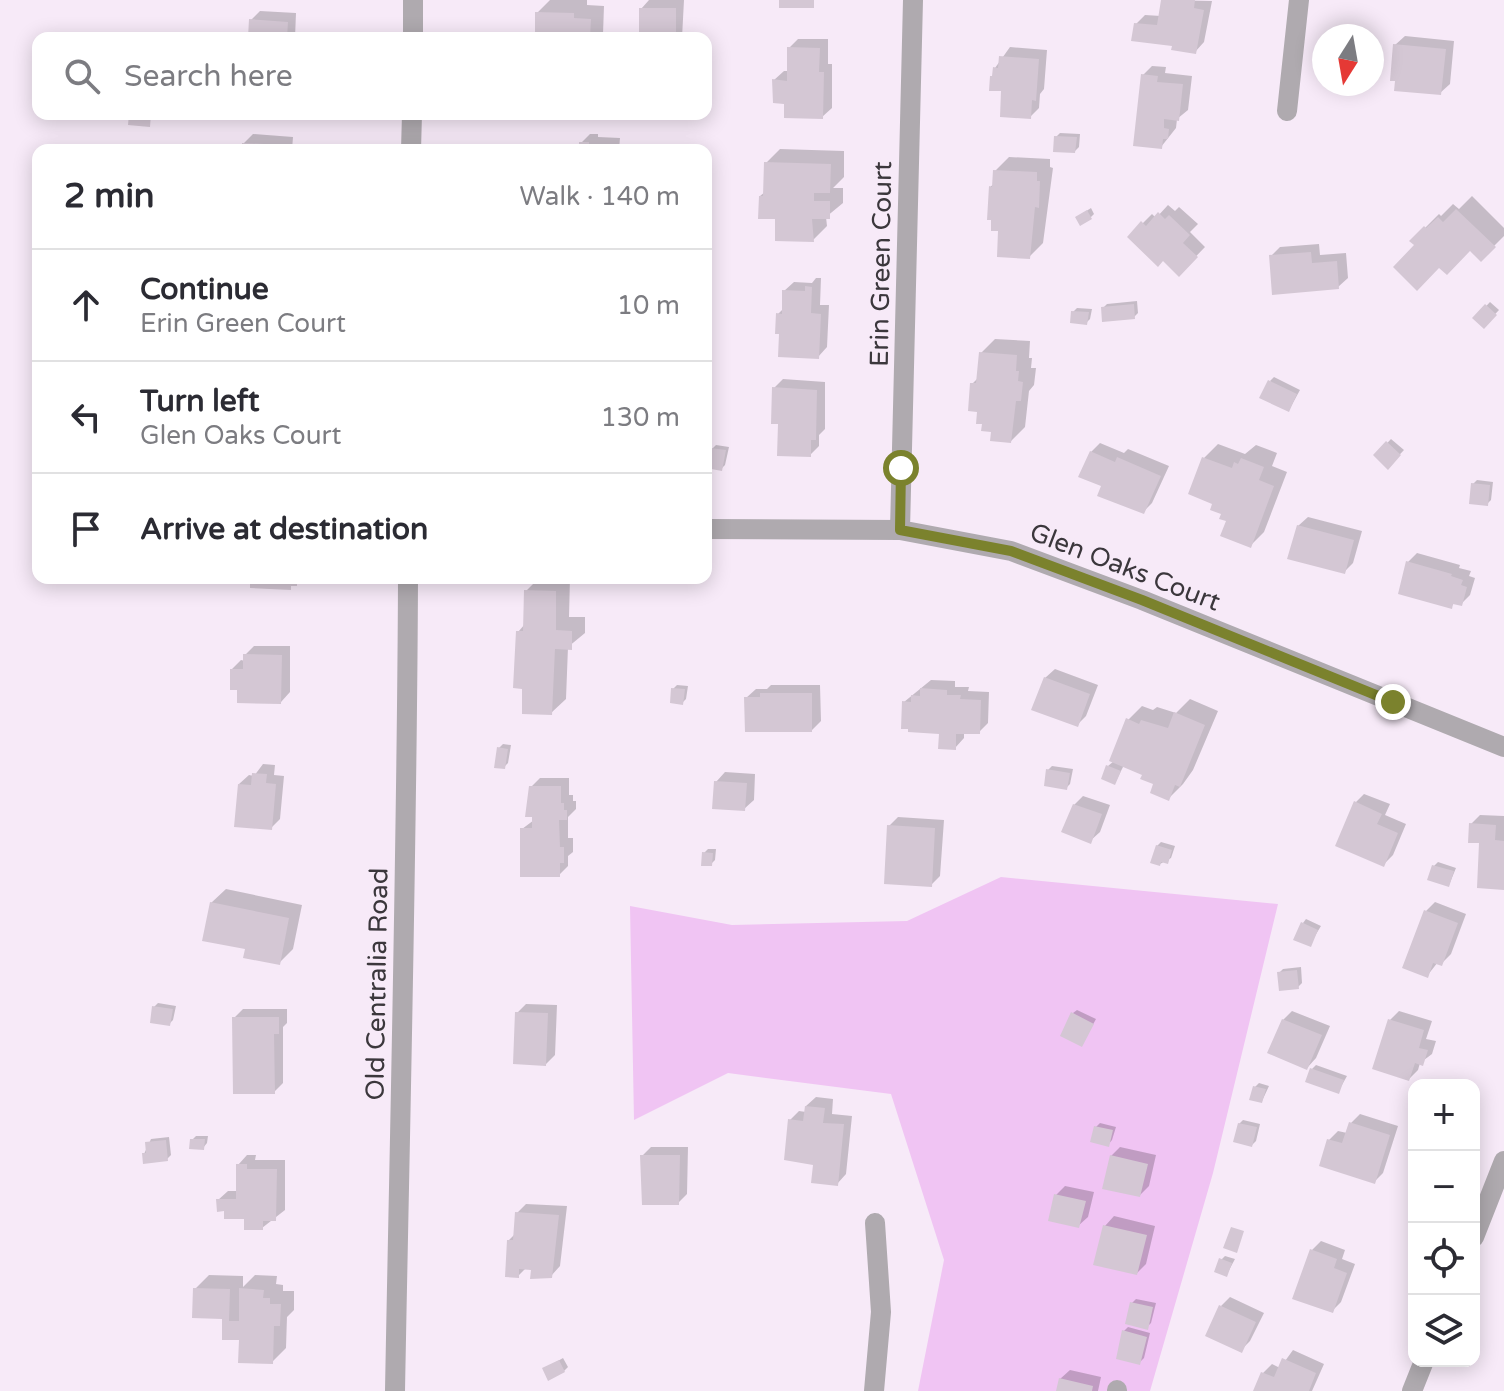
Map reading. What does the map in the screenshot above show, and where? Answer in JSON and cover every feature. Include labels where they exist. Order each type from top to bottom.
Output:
[{"type":"street","points":[[413,0],[413,32]]},
{"type":"street","name":"Erin Green Court","points":[[900,530],[913,0]]},
{"type":"street","points":[[1287,111],[1299,0]]},
{"type":"street","points":[[411,144],[412,120]]},
{"type":"street","name":"Glen Oaks Court","points":[[712,529],[900,530],[1011,551],[1142,600],[1504,747]]},
{"type":"street","name":"Old Centralia Road","points":[[395,1391],[408,817],[408,584]]},
{"type":"street","points":[[1480,1223],[1504,1161]]},
{"type":"street","points":[[874,1391],[881,1312],[875,1223]]},
{"type":"street","points":[[1412,1391],[1422,1367]]},
{"type":"shaded area","points":[[1001,877],[1278,904],[1213,1173],[1150,1391],[918,1391],[944,1260],[891,1094],[728,1073],[634,1120],[630,906],[732,925],[907,921]]},
{"type":"building","points":[[779,0],[814,0],[814,8],[779,8]]},
{"type":"building","points":[[1161,0],[1195,0],[1194,8],[1204,10],[1196,54],[1171,50],[1172,46],[1131,41],[1134,23],[1157,25]]},
{"type":"building","points":[[639,8],[676,8],[676,32],[639,32]]},
{"type":"building","points":[[535,12],[574,13],[574,18],[591,19],[590,32],[535,32]]},
{"type":"building","points":[[249,19],[288,22],[287,32],[248,32]]},
{"type":"building","points":[[1393,44],[1446,49],[1441,95],[1394,91],[1395,81],[1390,81]]},
{"type":"building","points":[[787,47],[820,48],[819,72],[824,72],[823,119],[784,118],[784,104],[773,103],[772,79],[787,81]]},
{"type":"building","points":[[999,56],[1039,59],[1036,101],[1032,100],[1031,119],[1000,117],[1001,91],[989,91],[990,76],[993,67],[998,68]]},
{"type":"building","points":[[1141,74],[1158,76],[1157,82],[1183,84],[1179,121],[1164,119],[1164,128],[1169,129],[1162,149],[1133,146]]},
{"type":"building","points":[[128,120],[151,120],[150,127],[128,125]]},
{"type":"building","points":[[1054,136],[1077,137],[1075,153],[1053,152]]},
{"type":"building","points":[[764,162],[831,164],[830,193],[814,193],[814,201],[830,201],[830,219],[812,219],[814,242],[775,241],[775,219],[758,219],[759,196],[763,196]]},
{"type":"building","points":[[993,170],[1037,172],[1037,181],[1040,181],[1039,208],[1035,207],[1030,259],[997,257],[998,231],[991,231],[991,220],[987,220]]},
{"type":"building","points":[[1456,209],[1496,247],[1481,262],[1470,251],[1447,275],[1439,268],[1417,291],[1393,267],[1414,245],[1409,241],[1424,226],[1426,228],[1438,217],[1443,222]]},
{"type":"building","points":[[1087,210],[1092,219],[1080,226],[1075,217]]},
{"type":"building","points":[[1158,212],[1165,219],[1169,215],[1190,235],[1183,243],[1198,257],[1179,277],[1163,261],[1158,267],[1127,237],[1141,221],[1146,226]]},
{"type":"building","points":[[1311,252],[1312,263],[1337,261],[1339,289],[1272,295],[1269,255]]},
{"type":"building","points":[[805,286],[812,287],[811,313],[821,314],[819,359],[778,357],[776,313],[782,314],[782,290],[805,291]]},
{"type":"building","points":[[1134,304],[1135,319],[1102,322],[1101,307]]},
{"type":"building","points":[[1485,304],[1497,315],[1484,329],[1472,318]]},
{"type":"building","points":[[1071,311],[1089,312],[1087,325],[1070,323]]},
{"type":"building","points":[[979,352],[1017,355],[1018,381],[1023,382],[1021,401],[1016,401],[1011,443],[990,441],[991,432],[981,431],[982,424],[976,424],[977,412],[968,411],[970,383],[976,383]]},
{"type":"building","points":[[1268,380],[1297,394],[1289,412],[1259,398]]},
{"type":"building","points":[[772,387],[817,390],[816,440],[811,440],[811,457],[777,456],[778,424],[771,424]]},
{"type":"building","points":[[1386,441],[1401,455],[1388,470],[1373,455]]},
{"type":"building","points":[[712,448],[726,450],[722,471],[712,469]]},
{"type":"building","points":[[1090,451],[1115,462],[1117,457],[1161,476],[1144,514],[1097,496],[1101,486],[1078,477]]},
{"type":"building","points":[[1202,457],[1232,468],[1234,462],[1238,464],[1241,458],[1264,467],[1259,480],[1274,486],[1251,548],[1220,536],[1226,521],[1219,519],[1221,514],[1210,510],[1212,504],[1188,494]]},
{"type":"building","points":[[1471,483],[1490,485],[1488,506],[1469,504]]},
{"type":"building","points":[[1297,525],[1354,540],[1345,574],[1287,559]]},
{"type":"building","points":[[1406,561],[1463,580],[1461,585],[1467,587],[1462,606],[1453,604],[1452,609],[1398,594]]},
{"type":"building","points":[[250,584],[297,584],[291,586],[291,590],[250,588]]},
{"type":"building","points":[[524,590],[556,591],[556,630],[572,631],[572,650],[555,649],[552,715],[522,714],[522,689],[513,688],[516,631],[523,631]]},
{"type":"building","points":[[243,654],[282,655],[281,704],[237,703],[237,690],[230,690],[230,669],[243,669]]},
{"type":"building","points":[[1044,677],[1090,694],[1078,727],[1031,710]]},
{"type":"building","points":[[671,688],[685,689],[683,705],[670,703]]},
{"type":"building","points":[[920,688],[947,690],[947,695],[961,695],[960,699],[981,700],[980,734],[956,734],[956,750],[938,749],[939,734],[901,729],[902,701],[911,702],[911,695],[920,696]]},
{"type":"building","points":[[760,693],[812,693],[812,732],[745,732],[744,697],[760,697]]},
{"type":"building","points":[[1174,712],[1205,725],[1180,787],[1175,785],[1169,801],[1150,793],[1153,784],[1140,779],[1142,775],[1109,761],[1126,718],[1139,724],[1141,720],[1168,728]]},
{"type":"building","points":[[497,747],[508,749],[505,769],[494,768]]},
{"type":"building","points":[[1106,765],[1121,771],[1115,785],[1101,779]]},
{"type":"building","points":[[1046,769],[1070,773],[1067,790],[1044,786]]},
{"type":"building","points":[[252,773],[267,774],[266,783],[276,784],[272,830],[234,827],[238,784],[251,785]]},
{"type":"building","points":[[714,781],[747,783],[745,811],[712,809]]},
{"type":"building","points":[[529,786],[561,786],[561,803],[567,810],[567,820],[559,820],[560,847],[564,847],[560,877],[520,877],[520,828],[532,828],[532,817],[525,817]]},
{"type":"building","points":[[1354,801],[1382,814],[1377,824],[1398,833],[1384,867],[1335,846]]},
{"type":"building","points":[[1073,804],[1102,814],[1091,844],[1061,832]]},
{"type":"building","points":[[1469,823],[1496,825],[1495,840],[1504,841],[1504,890],[1477,888],[1479,843],[1468,843]]},
{"type":"building","points":[[887,825],[935,828],[932,887],[884,884]]},
{"type":"building","points":[[1156,845],[1172,850],[1168,864],[1161,862],[1160,866],[1150,863]]},
{"type":"building","points":[[702,852],[713,853],[712,866],[701,866]]},
{"type":"building","points":[[1432,865],[1454,871],[1449,887],[1427,880]]},
{"type":"building","points":[[210,902],[289,918],[280,965],[243,958],[245,949],[202,941]]},
{"type":"building","points":[[1424,910],[1458,923],[1442,966],[1433,963],[1428,978],[1402,968]]},
{"type":"building","points":[[1301,922],[1318,930],[1311,947],[1293,940]]},
{"type":"building","points":[[1297,970],[1299,989],[1279,991],[1277,972]]},
{"type":"building","points":[[152,1006],[173,1009],[170,1026],[150,1023]]},
{"type":"building","points":[[515,1012],[548,1013],[546,1066],[513,1064]]},
{"type":"building","points":[[1071,1012],[1094,1024],[1082,1047],[1060,1036]]},
{"type":"building","points":[[232,1017],[279,1017],[279,1034],[274,1034],[275,1094],[233,1094]]},
{"type":"building","points":[[1282,1019],[1322,1035],[1307,1070],[1267,1053]]},
{"type":"building","points":[[1388,1019],[1424,1030],[1419,1048],[1428,1050],[1423,1066],[1415,1063],[1408,1081],[1372,1069]]},
{"type":"building","points":[[1310,1068],[1344,1080],[1339,1094],[1305,1082]]},
{"type":"building","points":[[1253,1086],[1266,1089],[1262,1103],[1249,1100]]},
{"type":"building","points":[[805,1106],[825,1108],[823,1123],[844,1124],[838,1186],[811,1183],[813,1165],[784,1160],[788,1119],[803,1121]]},
{"type":"building","points":[[1349,1122],[1390,1135],[1375,1184],[1319,1166],[1327,1139],[1342,1143]]},
{"type":"building","points":[[1238,1123],[1257,1127],[1252,1147],[1233,1142]]},
{"type":"building","points":[[1094,1126],[1113,1130],[1109,1147],[1090,1142]]},
{"type":"building","points":[[190,1139],[205,1139],[204,1150],[189,1149]]},
{"type":"building","points":[[166,1140],[168,1161],[143,1164],[145,1142]]},
{"type":"building","points":[[640,1155],[680,1155],[679,1205],[642,1205]]},
{"type":"building","points":[[1110,1155],[1148,1164],[1140,1197],[1102,1189]]},
{"type":"building","points":[[236,1164],[247,1164],[247,1169],[277,1169],[276,1221],[263,1221],[263,1230],[244,1230],[244,1219],[224,1219],[224,1211],[217,1212],[216,1199],[236,1199]]},
{"type":"building","points":[[1054,1194],[1086,1201],[1079,1228],[1048,1221]]},
{"type":"building","points":[[515,1212],[559,1215],[552,1278],[530,1279],[531,1270],[519,1269],[519,1278],[505,1277],[507,1240],[513,1240]]},
{"type":"building","points":[[1103,1225],[1147,1235],[1137,1275],[1093,1265]]},
{"type":"building","points":[[1231,1227],[1244,1231],[1237,1253],[1223,1248]]},
{"type":"building","points":[[1310,1249],[1337,1259],[1334,1268],[1347,1273],[1333,1313],[1292,1299]]},
{"type":"building","points":[[1219,1258],[1232,1263],[1227,1277],[1214,1272]]},
{"type":"building","points":[[193,1288],[230,1289],[229,1321],[239,1321],[239,1288],[264,1290],[263,1298],[270,1298],[270,1304],[281,1304],[280,1326],[274,1326],[273,1364],[238,1363],[239,1340],[222,1340],[222,1319],[192,1318]]},
{"type":"building","points":[[1130,1302],[1153,1307],[1148,1330],[1125,1324]]},
{"type":"building","points":[[1219,1305],[1256,1322],[1242,1353],[1205,1336]]},
{"type":"building","points":[[1122,1330],[1147,1337],[1140,1365],[1116,1359]]},
{"type":"building","points":[[1282,1358],[1316,1373],[1309,1391],[1253,1391],[1261,1372],[1274,1377]]},
{"type":"building","points":[[559,1360],[565,1372],[548,1381],[542,1368]]},
{"type":"building","points":[[1059,1378],[1093,1386],[1092,1391],[1056,1391]]},
{"type":"route","points":[[901,468],[900,530],[1011,551],[1142,600],[1393,702]]}]
